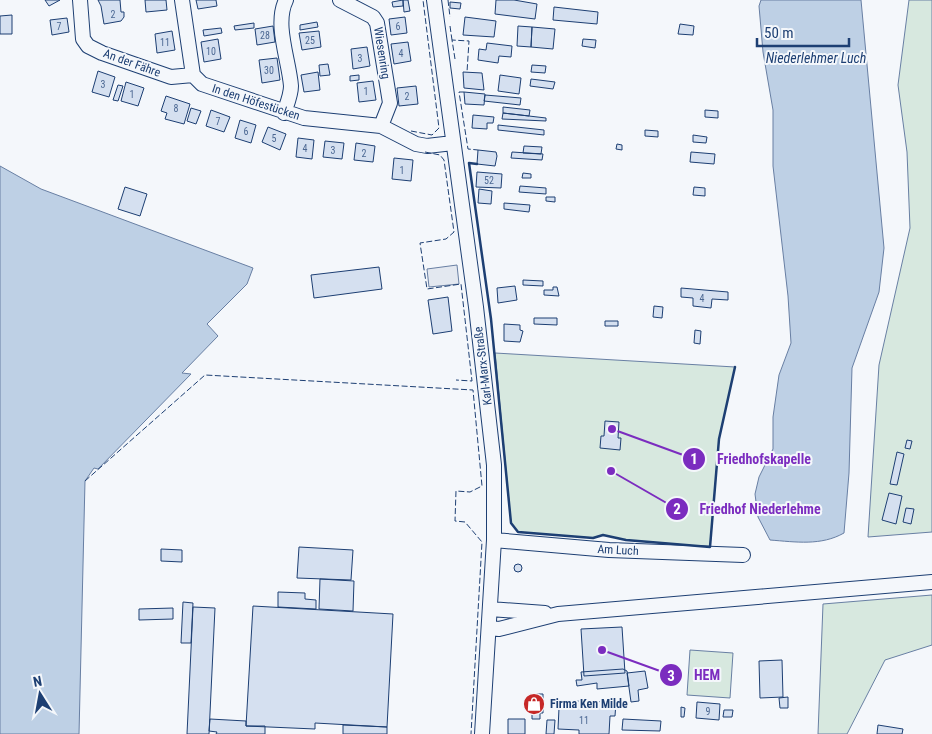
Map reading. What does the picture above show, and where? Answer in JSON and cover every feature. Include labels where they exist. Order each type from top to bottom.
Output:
[{"type":"street","name":"An der Fähre","points":[[80,0],[83,39],[88,46],[110,56],[171,77],[193,74]]},
{"type":"street","points":[[182,0],[193,74]]},
{"type":"street","points":[[284,113],[291,88],[282,21],[282,9],[286,0]]},
{"type":"street","name":"Wiesenring","points":[[340,0],[373,17],[377,22],[390,103],[381,126]]},
{"type":"street","name":"Karl-Marx-Straße","points":[[434,0],[476,307],[494,465],[494,540],[482,734]]},
{"type":"street","name":"In den Höfestücken","points":[[193,74],[202,84],[284,113],[304,118],[381,126],[416,144],[427,146],[453,143]]},
{"type":"street","name":"Am Luch","points":[[494,540],[609,550],[743,554]]},
{"type":"street","points":[[488,628],[499,629],[558,614],[932,582]]},
{"type":"street","points":[[490,608],[558,614]]},
{"type":"shaded area","points":[[909,0],[932,0],[932,532],[868,537],[879,365],[910,228],[907,152],[898,85]]},
{"type":"shaded area","points":[[457,265],[459,284],[429,287],[427,269]]},
{"type":"shaded area","points":[[495,353],[735,367],[719,439],[710,547],[626,540],[603,535],[593,538],[518,532],[511,523]]},
{"type":"shaded area","points":[[932,595],[932,645],[885,660],[847,734],[818,734],[823,604]]},
{"type":"shaded area","points":[[690,650],[733,653],[730,698],[687,695]]},
{"type":"water","name":"Niederlehmer Luch","points":[[761,0],[861,0],[884,248],[879,292],[852,368],[849,473],[844,533],[826,540],[799,542],[770,540],[758,517],[755,494],[759,477],[773,449],[773,417],[779,375],[791,343],[788,296],[773,166],[773,110],[763,52],[759,6]]},
{"type":"water","points":[[0,166],[41,189],[253,268],[247,284],[207,324],[218,336],[182,373],[191,374],[98,469],[94,468],[85,481],[79,734],[0,734]]},
{"type":"building","points":[[45,0],[60,0],[49,6]]},
{"type":"building","points":[[98,0],[120,0],[121,12],[124,12],[124,17],[121,21],[104,24]]},
{"type":"building","points":[[145,0],[166,0],[167,10],[146,12]]},
{"type":"building","points":[[196,0],[216,0],[217,6],[198,9]]},
{"type":"building","points":[[403,0],[403,6],[393,7],[392,2]]},
{"type":"building","points":[[403,0],[408,0],[410,11],[404,12]]},
{"type":"building","points":[[496,0],[514,0],[537,4],[535,19],[495,14]]},
{"type":"building","points":[[450,2],[461,3],[460,9],[450,8]]},
{"type":"building","points":[[554,7],[598,12],[597,24],[553,20]]},
{"type":"building","points":[[12,15],[12,34],[0,34],[0,16]]},
{"type":"building","points":[[405,17],[407,33],[391,35],[389,19]]},
{"type":"building","points":[[465,17],[496,21],[494,37],[463,35]]},
{"type":"building","points":[[67,18],[69,32],[52,35],[50,20]]},
{"type":"building","points":[[317,22],[318,27],[300,30],[300,25]]},
{"type":"building","points":[[254,23],[254,28],[235,30],[234,26]]},
{"type":"building","points":[[680,24],[694,26],[693,35],[678,34]]},
{"type":"building","points":[[273,26],[275,42],[257,45],[255,29]]},
{"type":"building","points":[[518,26],[532,27],[531,47],[517,46]]},
{"type":"building","points":[[532,27],[555,29],[553,49],[531,47]]},
{"type":"building","points":[[221,28],[222,33],[204,36],[203,30]]},
{"type":"building","points":[[172,31],[175,50],[157,53],[155,34]]},
{"type":"building","points":[[319,31],[321,47],[302,50],[299,33]]},
{"type":"building","points":[[218,39],[221,59],[204,62],[201,42]]},
{"type":"building","points":[[583,39],[596,40],[595,48],[582,46]]},
{"type":"building","points":[[408,42],[411,61],[394,64],[391,44]]},
{"type":"building","points":[[487,43],[512,46],[511,57],[499,56],[498,63],[478,60],[479,49],[486,50]]},
{"type":"building","points":[[367,47],[370,66],[353,69],[351,49]]},
{"type":"building","points":[[277,58],[280,80],[262,83],[259,60]]},
{"type":"building","points":[[328,64],[330,75],[320,76],[319,65]]},
{"type":"building","points":[[532,65],[546,66],[545,73],[531,72]]},
{"type":"building","points":[[98,71],[115,77],[109,97],[92,92]]},
{"type":"building","points":[[318,72],[320,90],[304,92],[301,75]]},
{"type":"building","points":[[463,72],[482,73],[484,90],[464,88]]},
{"type":"building","points":[[359,75],[359,80],[350,81],[350,76]]},
{"type":"building","points":[[500,75],[521,78],[519,94],[498,91]]},
{"type":"building","points":[[531,79],[555,82],[553,89],[530,86]]},
{"type":"building","points":[[373,81],[376,100],[359,102],[357,83]]},
{"type":"building","points":[[126,82],[144,88],[138,106],[121,101]]},
{"type":"building","points":[[118,85],[123,86],[118,101],[113,100]]},
{"type":"building","points":[[416,86],[418,104],[399,106],[397,88]]},
{"type":"building","points":[[464,92],[485,94],[484,105],[465,104]]},
{"type":"building","points":[[485,95],[521,98],[520,105],[484,101]]},
{"type":"building","points":[[166,96],[190,104],[184,124],[165,119],[167,113],[161,111]]},
{"type":"building","points":[[503,107],[530,110],[529,116],[503,113]]},
{"type":"building","points":[[191,108],[201,111],[196,124],[187,121]]},
{"type":"building","points":[[211,110],[230,117],[224,132],[206,126]]},
{"type":"building","points":[[705,110],[718,111],[718,118],[705,117]]},
{"type":"building","points":[[503,113],[546,118],[546,121],[502,119]]},
{"type":"building","points":[[473,115],[494,117],[493,123],[487,123],[487,129],[472,128]]},
{"type":"building","points":[[240,120],[256,125],[251,143],[235,138]]},
{"type":"building","points":[[498,125],[544,130],[544,135],[498,130]]},
{"type":"building","points":[[268,127],[286,134],[280,150],[262,142]]},
{"type":"building","points":[[645,130],[658,131],[658,137],[645,136]]},
{"type":"building","points":[[693,135],[707,137],[706,143],[693,142]]},
{"type":"building","points":[[298,138],[314,140],[312,159],[296,157]]},
{"type":"building","points":[[325,141],[344,143],[342,159],[323,157]]},
{"type":"building","points":[[356,143],[375,146],[373,162],[354,160]]},
{"type":"building","points":[[617,144],[622,145],[622,150],[616,149]]},
{"type":"building","points":[[524,146],[542,147],[541,154],[523,153]]},
{"type":"building","points":[[478,150],[496,152],[495,166],[477,164]]},
{"type":"building","points":[[512,152],[543,154],[542,160],[511,158]]},
{"type":"building","points":[[691,152],[715,154],[714,164],[690,162]]},
{"type":"building","points":[[394,158],[413,160],[411,181],[392,179]]},
{"type":"building","points":[[477,172],[502,174],[501,188],[476,187]]},
{"type":"building","points":[[523,173],[531,174],[531,178],[522,178]]},
{"type":"building","points":[[520,186],[546,188],[546,194],[519,192]]},
{"type":"building","points":[[125,187],[147,194],[140,216],[118,209]]},
{"type":"building","points":[[694,187],[705,188],[705,196],[693,195]]},
{"type":"building","points":[[479,189],[492,191],[491,204],[478,203]]},
{"type":"building","points":[[546,197],[555,197],[555,202],[546,201]]},
{"type":"building","points":[[504,203],[530,205],[529,212],[504,209]]},
{"type":"building","points":[[379,267],[382,289],[314,298],[311,275]]},
{"type":"building","points":[[523,280],[543,281],[543,286],[523,285]]},
{"type":"building","points":[[515,286],[517,300],[498,303],[497,288]]},
{"type":"building","points":[[553,287],[557,287],[559,296],[544,295],[544,290],[553,290]]},
{"type":"building","points":[[681,288],[728,292],[728,300],[712,299],[711,308],[693,306],[693,298],[681,297]]},
{"type":"building","points":[[448,297],[452,331],[433,334],[428,300]]},
{"type":"building","points":[[654,306],[663,307],[662,318],[653,317]]},
{"type":"building","points":[[534,318],[557,318],[557,325],[534,324]]},
{"type":"building","points":[[605,321],[618,321],[618,326],[605,326]]},
{"type":"building","points":[[504,324],[520,325],[520,330],[523,331],[520,342],[504,341]]},
{"type":"building","points":[[695,330],[701,331],[700,344],[694,343]]},
{"type":"building","points":[[605,421],[619,422],[618,438],[621,438],[620,450],[600,448],[601,436],[604,436]]},
{"type":"building","points":[[907,440],[912,441],[910,449],[905,448]]},
{"type":"building","points":[[897,452],[904,454],[897,485],[890,484]]},
{"type":"building","points":[[889,493],[902,496],[896,524],[882,520]]},
{"type":"building","points":[[906,508],[914,509],[911,524],[903,522]]},
{"type":"building","points":[[299,547],[353,550],[351,580],[297,578]]},
{"type":"building","points":[[161,549],[182,550],[182,562],[161,561]]},
{"type":"building","points":[[518,564],[522,568],[518,572],[514,568]]},
{"type":"building","points":[[320,579],[354,581],[353,611],[319,609]]},
{"type":"building","points":[[278,592],[305,593],[305,599],[316,600],[316,609],[278,607]]},
{"type":"building","points":[[183,602],[193,603],[191,643],[181,643]]},
{"type":"building","points":[[253,606],[393,614],[387,727],[315,723],[315,729],[246,726]]},
{"type":"building","points":[[193,607],[215,608],[209,734],[187,734]]},
{"type":"building","points":[[173,608],[173,619],[139,620],[139,609]]},
{"type":"building","points":[[622,627],[625,673],[584,676],[581,629]]},
{"type":"building","points":[[782,660],[783,697],[760,698],[759,661]]},
{"type":"building","points":[[623,669],[627,671],[629,686],[597,689],[597,683],[577,686],[576,680],[582,680],[581,672]]},
{"type":"building","points":[[645,671],[648,688],[638,690],[639,701],[631,702],[627,673]]},
{"type":"building","points":[[533,694],[543,694],[543,713],[532,713]]},
{"type":"building","points":[[788,697],[788,708],[780,708],[779,698]]},
{"type":"building","points":[[575,701],[616,702],[615,716],[610,716],[609,734],[579,734],[579,730],[558,729],[559,708],[575,708]]},
{"type":"building","points":[[697,702],[720,704],[719,720],[696,718]]},
{"type":"building","points":[[681,707],[685,708],[684,717],[681,717]]},
{"type":"building","points":[[724,710],[733,710],[732,717],[723,717]]},
{"type":"building","points":[[532,713],[540,713],[540,719],[532,719]]},
{"type":"building","points":[[210,719],[246,721],[246,726],[265,726],[265,734],[216,734],[217,732],[209,731]]},
{"type":"building","points":[[508,719],[525,719],[525,734],[508,734]]},
{"type":"building","points":[[623,719],[661,721],[660,731],[622,730]]},
{"type":"building","points":[[547,720],[555,720],[554,734],[546,734]]},
{"type":"building","points":[[343,725],[387,727],[387,734],[343,734]]},
{"type":"building","points":[[878,725],[903,729],[902,734],[877,734]]},
{"type":"fence","points":[[411,131],[432,135],[439,128],[423,0]]},
{"type":"fence","points":[[448,0],[450,17]]},
{"type":"fence","points":[[450,26],[452,40]]},
{"type":"fence","points":[[455,59],[452,40],[469,41],[467,72]]},
{"type":"fence","points":[[464,92],[459,92],[468,149],[478,150]]},
{"type":"fence","points":[[425,152],[440,155],[444,160],[454,232],[446,239],[420,243],[427,289],[461,284],[472,381],[456,380]]},
{"type":"fence","points":[[85,481],[205,375],[473,390],[482,486],[470,492],[456,491],[455,521],[465,522],[482,542],[471,734]]},
{"type":"wall","points":[[477,164],[469,163],[491,319],[511,523],[518,532],[593,538],[603,535],[626,540],[710,547],[719,439],[735,367]]},
{"type":"place","name":"Friedhofskapelle","points":[[612,429]]},
{"type":"place","name":"Friedhof Niederlehme","points":[[611,471]]},
{"type":"place","name":"HEM","points":[[602,650]]},
{"type":"place","name":"Firma Ken Milde","points":[[534,704]]}]
